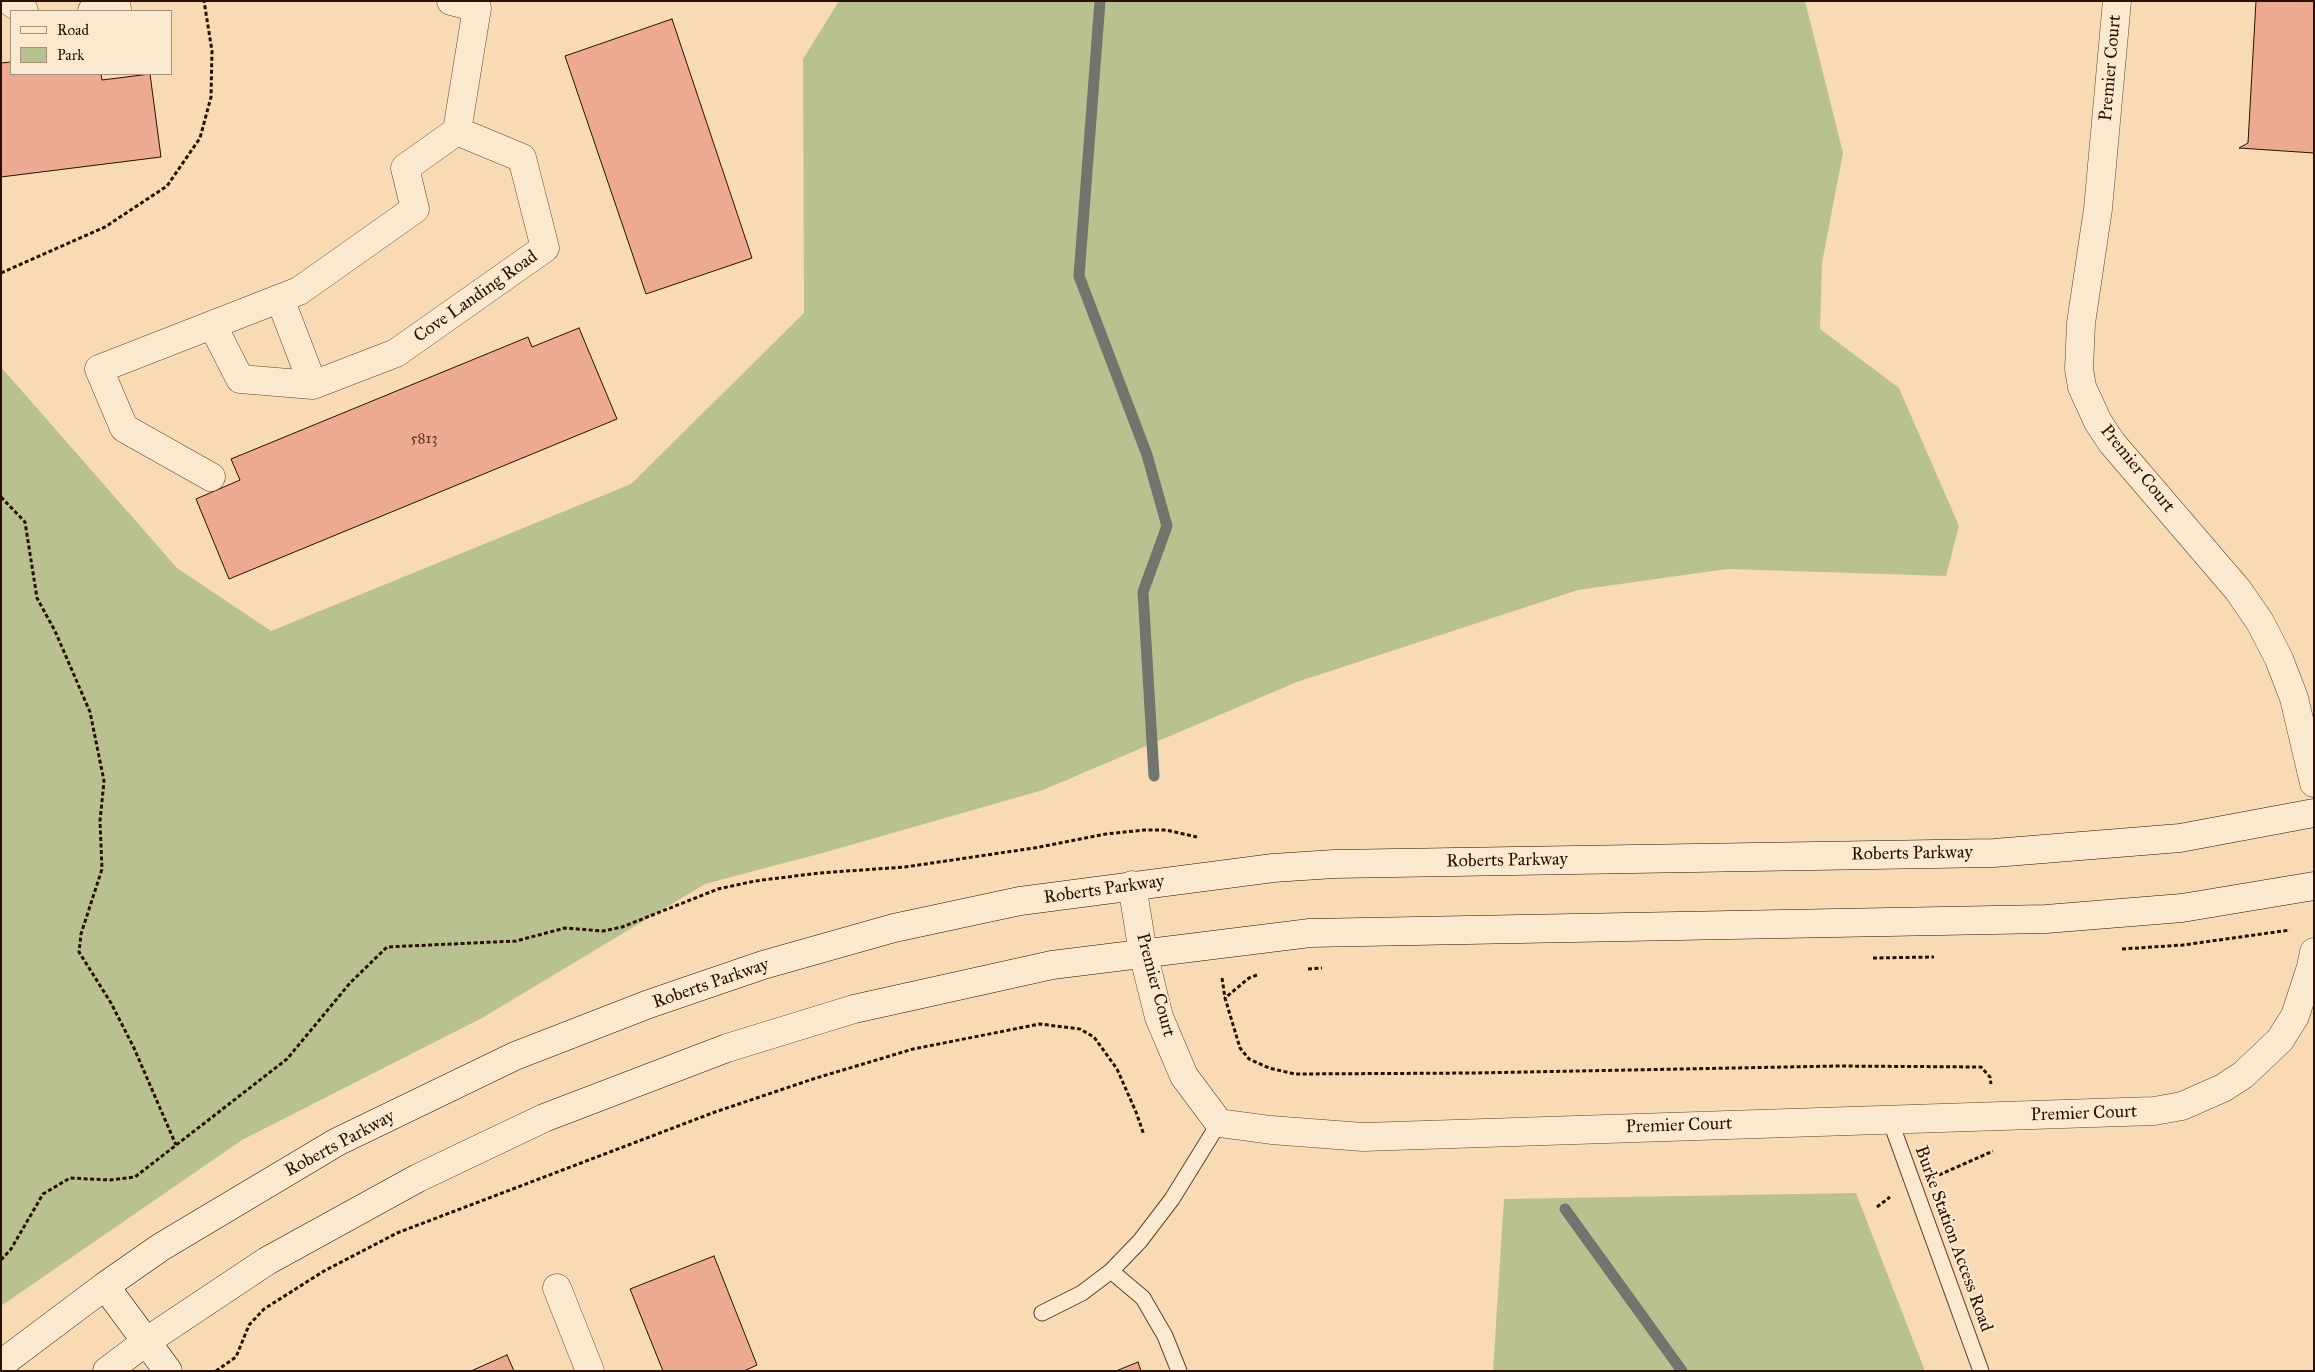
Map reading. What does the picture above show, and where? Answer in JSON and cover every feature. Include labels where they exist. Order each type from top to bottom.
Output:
[{"type":"main road","points":[[9,1],[22,10]]},
{"type":"main road","points":[[104,10],[117,9],[115,1]]},
{"type":"main road","points":[[211,477],[124,428],[99,369],[299,291],[415,209],[405,168],[458,131],[478,8],[451,1]]},
{"type":"main road","name":"Premier Court","points":[[2117,1],[2098,209],[2081,323],[2079,361],[2082,387],[2088,405],[2112,443],[2238,590],[2260,622],[2279,659],[2294,698],[2314,782]]},
{"type":"main road","name":"Cove Landing Road","points":[[213,326],[240,379],[313,385],[396,354],[545,248],[522,158],[458,131]]},
{"type":"main road","points":[[280,298],[313,385]]},
{"type":"main road","name":"Roberts Parkway","points":[[1,1364],[105,1286],[161,1247],[338,1142],[515,1056],[650,1004],[763,965],[894,928],[1020,901],[1272,868],[1334,864],[1994,853],[2180,838],[2314,813]]},
{"type":"main road","name":"Premier Court","points":[[1132,885],[1143,953],[1159,1017],[1184,1076],[1219,1122],[1270,1130],[1362,1137],[2154,1112],[2182,1106],[2223,1088],[2243,1075],[2280,1040],[2295,1016],[2314,952]]},
{"type":"main road","points":[[107,1371],[147,1341],[267,1261],[418,1178],[544,1118],[727,1048],[854,1009],[1052,965],[1310,932],[2046,919],[2182,908],[2314,886]]},
{"type":"main road","points":[[105,1286],[168,1371]]},
{"type":"main road","points":[[556,1288],[590,1371]]},
{"type":"lane","name":"Burke Station Access Road","points":[[1890,1120],[1981,1371]]},
{"type":"lane","points":[[1042,1313],[1082,1293],[1111,1271],[1140,1241],[1166,1206],[1219,1122]]},
{"type":"lane","points":[[1111,1271],[1143,1298],[1166,1336],[1179,1371]]},
{"type":"path","points":[[1,273],[105,227],[167,186],[200,138],[211,97],[212,51],[204,1]]},
{"type":"path","points":[[1,497],[25,522],[37,598],[54,631],[90,712],[104,782],[100,821],[102,869],[81,934],[79,952],[111,1003],[134,1048],[176,1145]]},
{"type":"path","points":[[1,1260],[12,1249],[43,1194],[70,1178],[110,1180],[134,1177],[287,1060],[350,983],[387,947],[516,941],[565,928],[603,931],[622,927],[718,889],[755,881],[819,873],[934,864],[1106,834],[1166,830],[1197,837]]},
{"type":"path","points":[[2113,949],[2182,946],[2295,929]]},
{"type":"path","points":[[1866,958],[1935,957]]},
{"type":"path","points":[[1305,969],[1323,968]]},
{"type":"path","points":[[1264,972],[1249,978],[1225,998],[1227,1006],[1240,1048],[1249,1059],[1270,1068],[1295,1074],[1474,1073],[1836,1066],[1981,1067],[1990,1077],[1995,1116]]},
{"type":"path","points":[[216,1371],[236,1357],[249,1325],[264,1309],[324,1270],[397,1233],[715,1112],[813,1079],[913,1049],[1040,1024],[1080,1029],[1094,1037],[1117,1070],[1144,1135]]},
{"type":"green space","points":[[839,1],[1805,1],[1843,153],[1822,263],[1820,329],[1899,388],[1959,526],[1946,576],[1727,569],[1578,590],[1297,682],[1043,790],[826,852],[705,884],[482,1018],[242,1140],[1,1306],[1,367],[177,568],[271,631],[631,484],[804,313],[803,59]]},
{"type":"green space","points":[[1856,1193],[1925,1371],[1493,1371],[1504,1199]]},
{"type":"building","points":[[2256,1],[2314,1],[2314,153],[2239,148],[2248,143]]},
{"type":"building","points":[[672,19],[752,258],[646,294],[565,56]]},
{"type":"building","points":[[10,62],[10,75],[101,75],[102,80],[150,75],[161,157],[1,177],[1,63]]},
{"type":"building","points":[[579,328],[617,419],[229,579],[196,499],[240,480],[231,459],[528,337],[532,347]]},
{"type":"building","points":[[714,1256],[757,1365],[744,1371],[663,1371],[630,1289]]},
{"type":"building","points":[[507,1355],[514,1371],[471,1371]]},
{"type":"building","points":[[1138,1362],[1141,1371],[1116,1371]]},
{"type":"waterway","points":[[1100,1],[1079,276],[1147,455],[1167,526],[1143,592],[1154,776]]},
{"type":"waterway","points":[[1565,1209],[1682,1371]]}]
